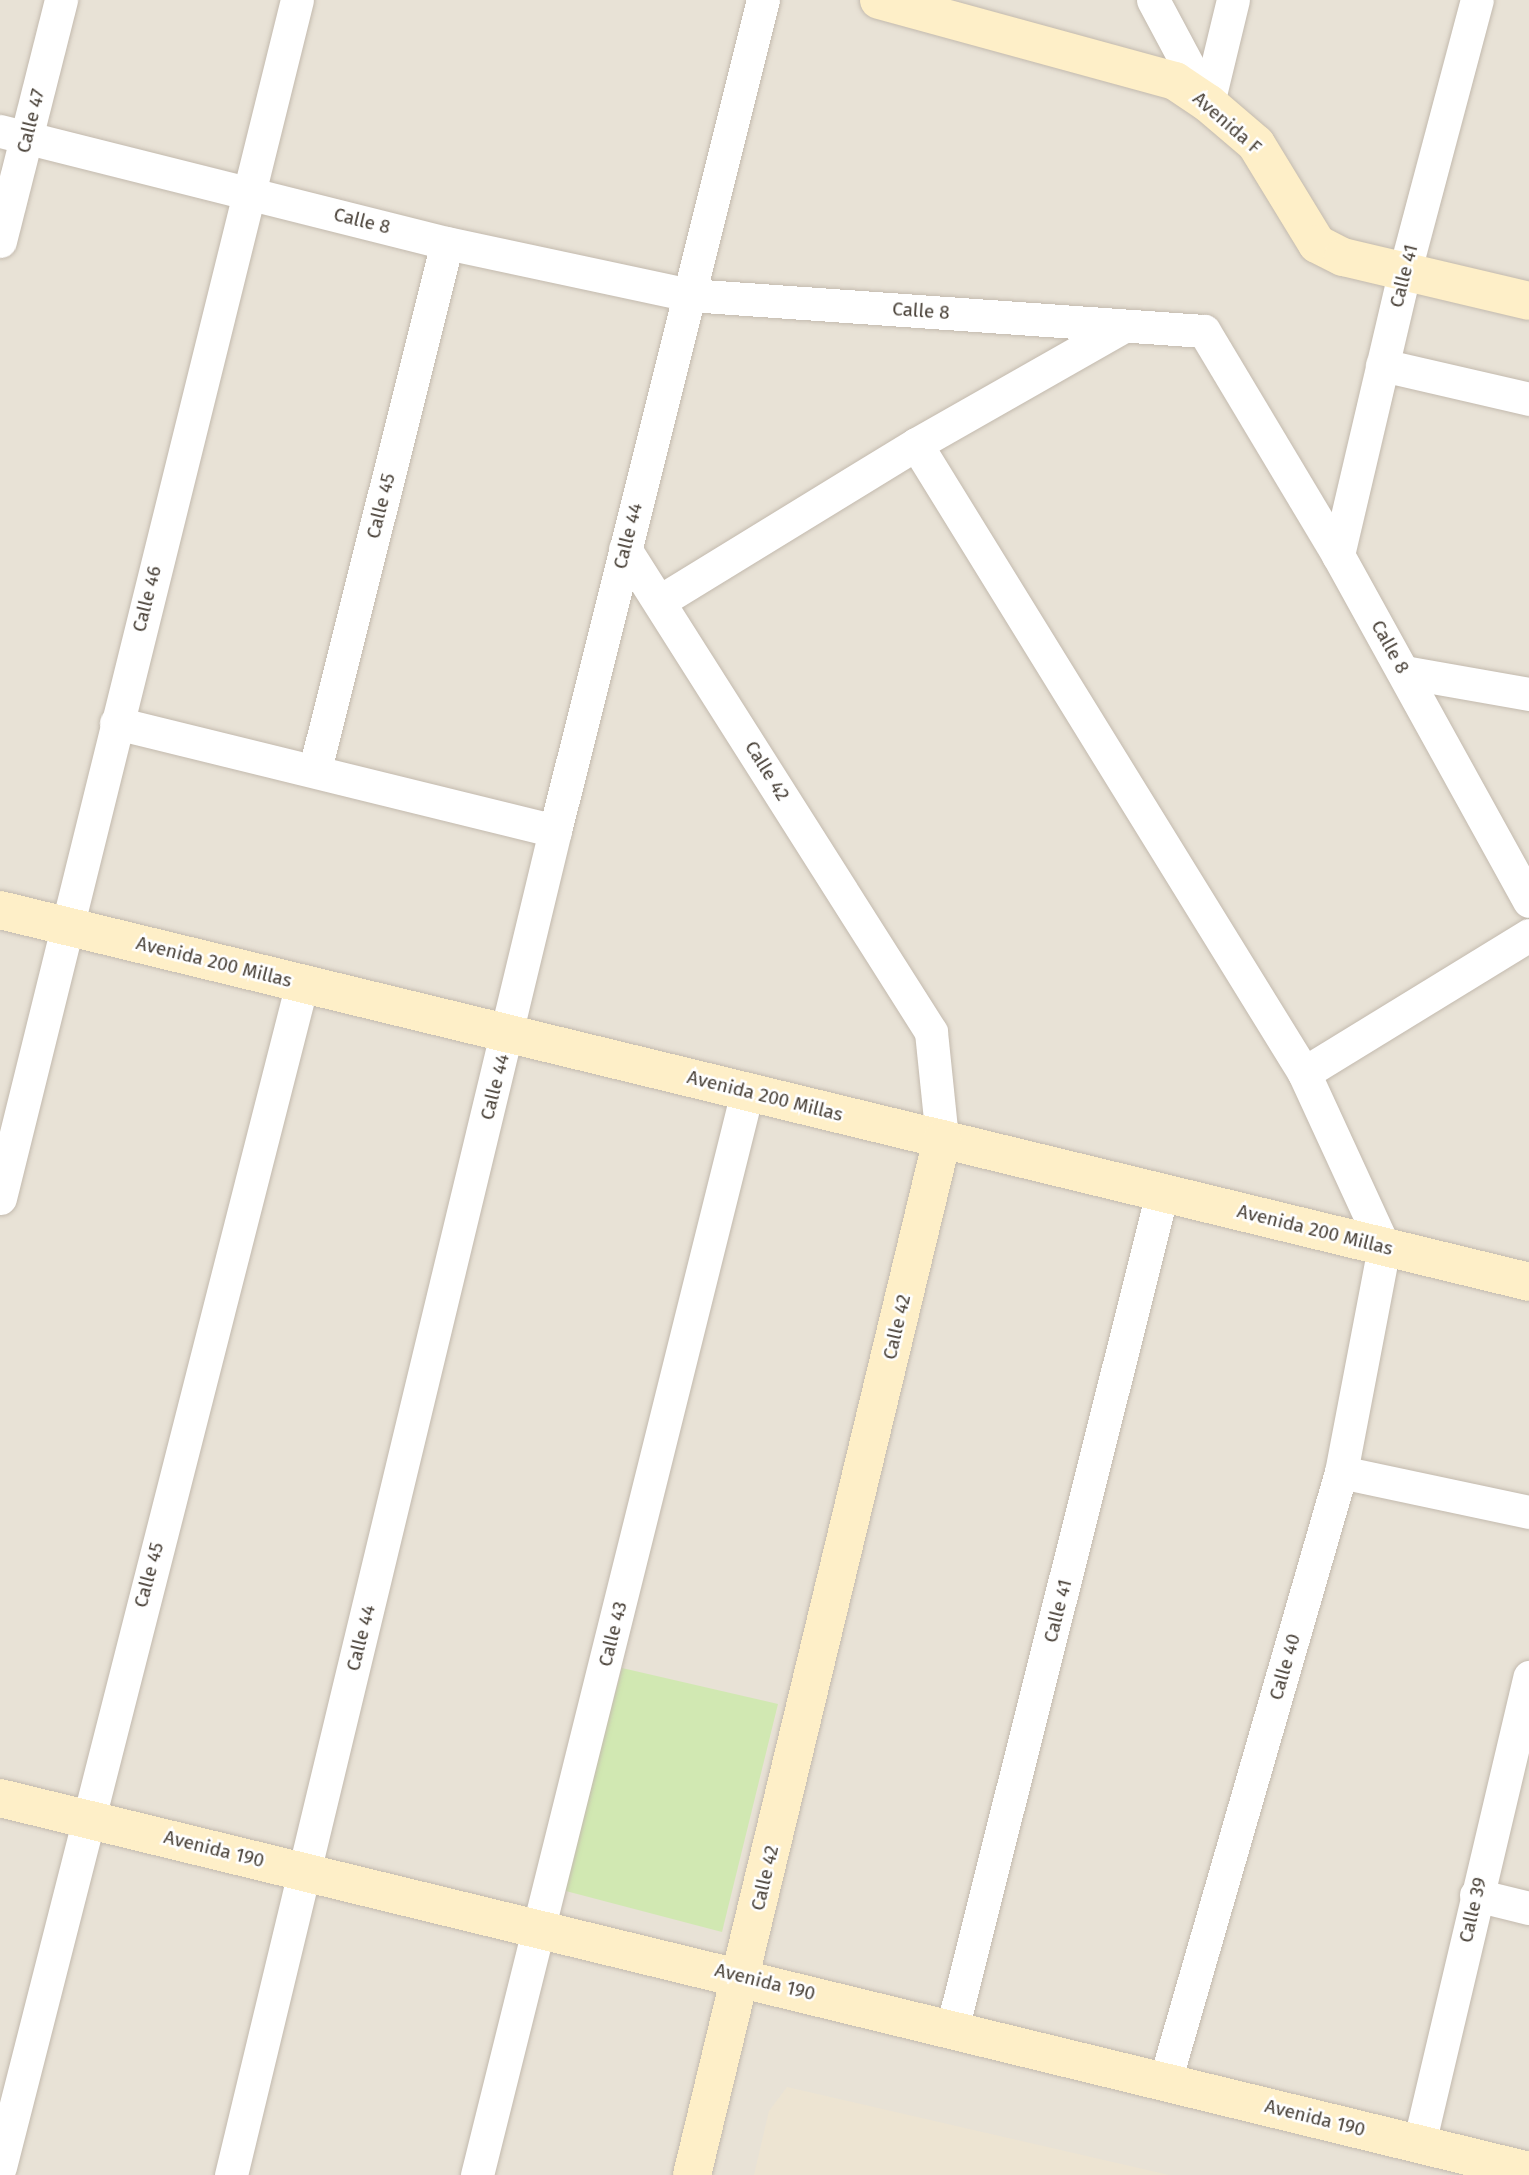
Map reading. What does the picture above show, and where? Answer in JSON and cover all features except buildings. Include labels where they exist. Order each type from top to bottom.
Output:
[{"type":"street","name":"Calle 47","points":[[0,241],[14,134],[61,0]]},
{"type":"street","name":"Calle 46","points":[[0,1198],[297,0]]},
{"type":"street","name":"Calle 44","points":[[231,2175],[555,831],[763,0]]},
{"type":"street","name":"Avenida F","points":[[880,0],[1143,70],[1175,81],[1208,103],[1256,144],[1317,244],[1343,257],[1529,301]]},
{"type":"street","points":[[1153,0],[1208,103]]},
{"type":"street","points":[[1208,103],[1233,0]]},
{"type":"street","name":"Calle 41","points":[[1338,555],[1405,270],[1477,0]]},
{"type":"street","name":"Calle 8","points":[[14,134],[447,243],[689,295],[1204,331],[1338,555],[1529,901]]},
{"type":"street","name":"Calle 45","points":[[315,769],[447,243]]},
{"type":"street","points":[[660,601],[916,443],[1124,326]]},
{"type":"street","points":[[1382,365],[1529,399]]},
{"type":"street","points":[[916,443],[1304,1073],[1384,1247]]},
{"type":"street","name":"Calle 42","points":[[625,549],[931,1032],[942,1139],[692,2175]]},
{"type":"street","points":[[1404,672],[1529,694]]},
{"type":"street","points":[[116,723],[315,769],[555,831]]},
{"type":"street","name":"Avenida 200 Millas","points":[[0,910],[1529,1282]]},
{"type":"street","points":[[1304,1073],[1529,935]]},
{"type":"street","name":"Calle 45","points":[[0,2168],[86,1819],[302,983]]},
{"type":"street","name":"Calle 43","points":[[477,2175],[747,1092]]},
{"type":"street","name":"Calle 41","points":[[952,2029],[1162,1193]]},
{"type":"street","name":"Calle 40","points":[[1165,2081],[1341,1472],[1384,1247]]},
{"type":"street","points":[[1341,1472],[1529,1512]]},
{"type":"street","name":"Calle 39","points":[[1419,2144],[1529,1678]]},
{"type":"street","name":"Avenida 190","points":[[0,1798],[741,1976],[1529,2171]]},
{"type":"street","points":[[1476,1895],[1529,1908]]},
{"type":"shaded area","points":[[0,0],[1529,0],[1529,2175],[0,2175]]},
{"type":"shaded area","points":[[787,2087],[1169,2175],[754,2175],[769,2111]]},
{"type":"green space","points":[[622,1668],[778,1704],[722,1932],[562,1890]]}]
